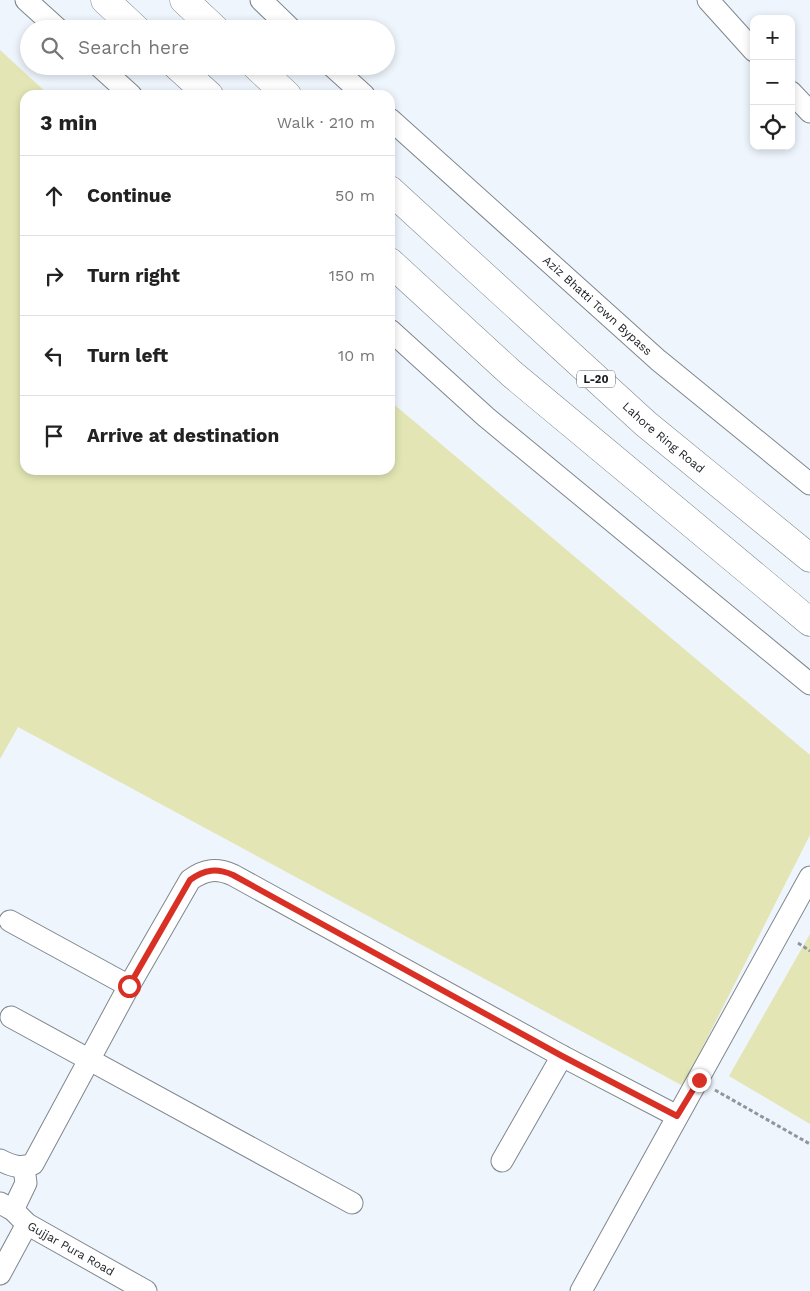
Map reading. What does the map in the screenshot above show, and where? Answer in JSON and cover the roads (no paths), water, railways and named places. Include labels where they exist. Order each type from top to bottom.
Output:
[{"type":"highway","points":[[105,0],[126,20]]},
{"type":"highway","points":[[184,0],[205,20]]},
{"type":"highway","points":[[187,75],[203,90]]},
{"type":"highway","points":[[266,75],[282,90]]},
{"type":"highway","name":"Lahore Ring Road","points":[[395,195],[646,424],[810,558]]},
{"type":"highway","points":[[395,267],[512,374],[810,622]]},
{"type":"street","points":[[26,0],[48,20]]},
{"type":"street","points":[[261,0],[282,20]]},
{"type":"street","points":[[708,0],[750,47]]},
{"type":"street","points":[[109,75],[125,90]]},
{"type":"street","points":[[342,75],[358,90]]},
{"type":"street","points":[[795,96],[810,112]]},
{"type":"street","name":"Aziz Bhatti Town Bypass","points":[[395,123],[658,360],[810,484]]},
{"type":"street","points":[[395,335],[486,417],[810,684]]},
{"type":"street","points":[[0,1160],[12,1166],[24,1168],[33,1164],[89,1058],[190,880],[201,872],[219,870],[233,875],[562,1056],[677,1116]]},
{"type":"street","points":[[581,1291],[810,877]]},
{"type":"street","points":[[10,921],[129,986]]},
{"type":"street","points":[[11,1017],[352,1203]]},
{"type":"street","points":[[502,1161],[562,1056]]},
{"type":"street","points":[[0,1274],[13,1212],[26,1183],[24,1168]]},
{"type":"street","name":"Gujjar Pura Road","points":[[13,1212],[137,1289]]}]
